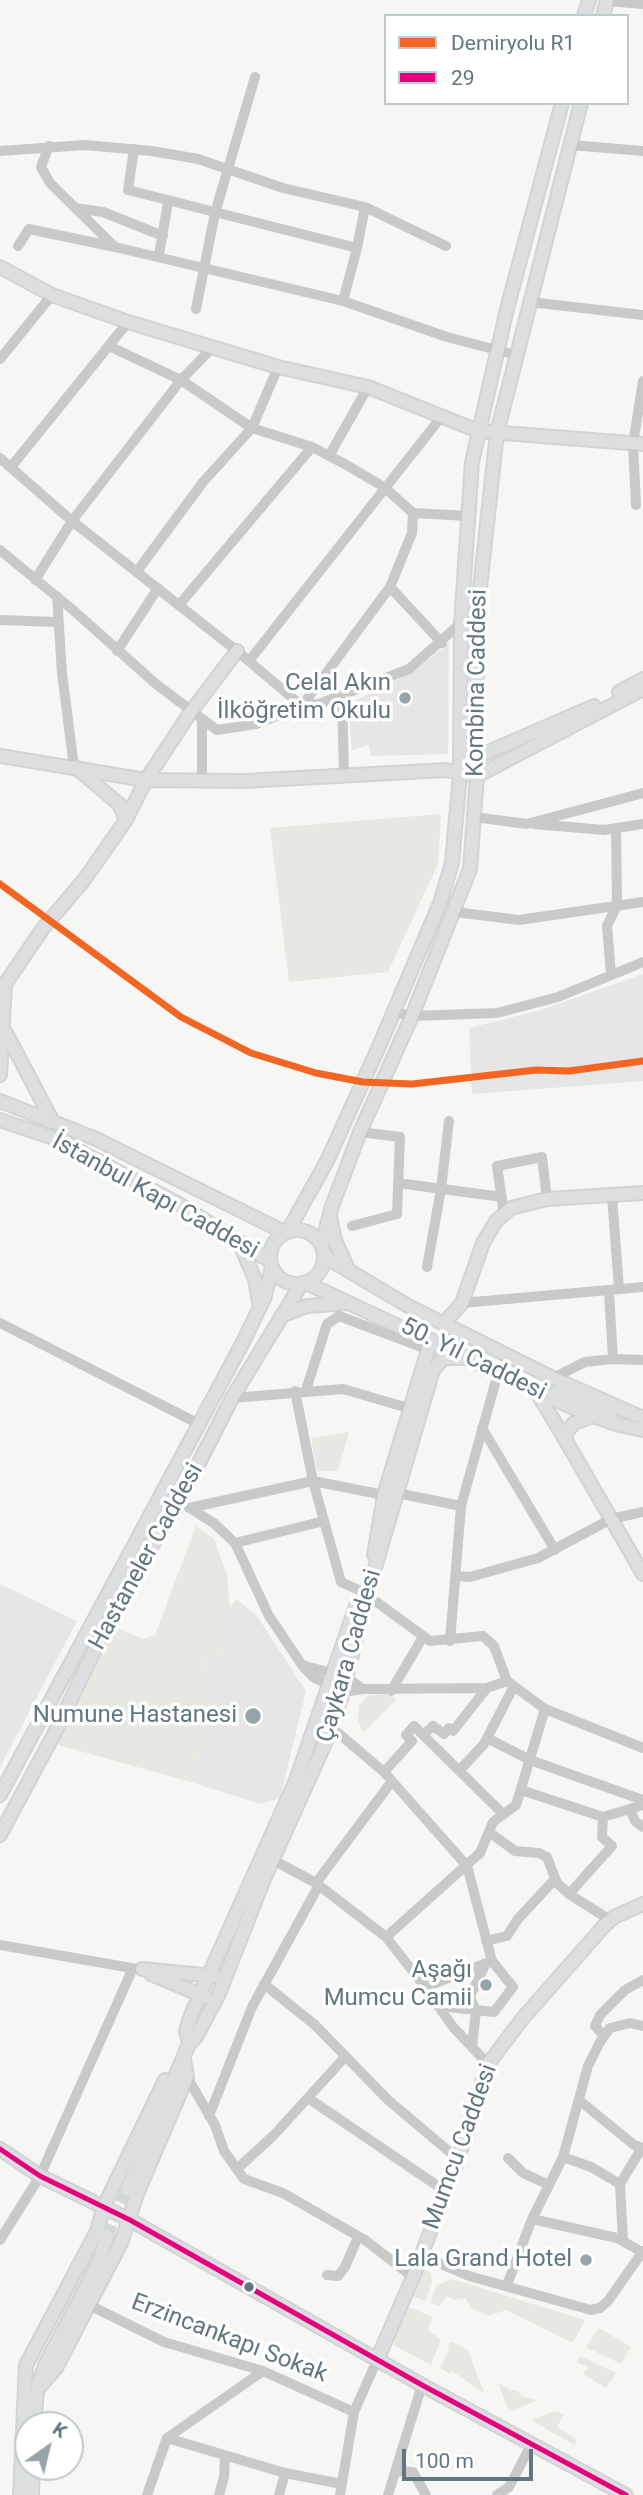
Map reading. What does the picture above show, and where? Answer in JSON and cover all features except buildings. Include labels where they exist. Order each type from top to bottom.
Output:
[{"type":"main road","name":"Kombina Caddesi","points":[[286,1232],[327,1161],[447,886],[452,863],[460,767],[461,623],[468,516],[478,431],[561,105]]},
{"type":"main road","name":"Kombina Caddesi","points":[[323,1250],[330,1214],[360,1132],[412,1016],[470,869],[477,776],[477,615],[497,433],[581,105]]},
{"type":"main road","points":[[0,267],[52,295],[128,322],[278,367],[368,387],[478,431],[638,444]]},
{"type":"main road","points":[[0,1075],[5,985],[44,927],[84,880],[126,820],[146,780],[190,713],[237,650]]},
{"type":"main road","points":[[0,756],[146,780],[202,781],[446,770],[460,767],[642,683]]},
{"type":"main road","points":[[460,767],[477,776],[642,683]]},
{"type":"main road","points":[[74,767],[119,804],[126,820]]},
{"type":"main road","points":[[3,1026],[14,1053],[52,1121]]},
{"type":"main road","points":[[0,1101],[52,1121],[286,1232],[308,1231],[323,1250],[318,1275],[304,1283],[282,1280],[271,1265],[271,1248],[286,1232]]},
{"type":"main road","name":"İstanbul Kapı Caddesi","points":[[0,1120],[59,1140],[179,1204],[271,1265]]},
{"type":"main road","points":[[443,1323],[462,1303],[483,1243],[496,1221],[511,1208],[547,1199],[643,1193]]},
{"type":"main road","points":[[330,1214],[335,1240],[350,1272]]},
{"type":"main road","points":[[238,1242],[255,1279],[260,1307]]},
{"type":"main road","name":"50. Yıl Caddesi","points":[[323,1250],[371,1286],[553,1378],[639,1417]]},
{"type":"main road","name":"Hastaneler Caddesi","points":[[0,1795],[260,1307],[271,1265]]},
{"type":"main road","name":"50. Yıl Caddesi","points":[[304,1283],[349,1303],[429,1350],[473,1356],[498,1373],[536,1391],[594,1416],[643,1430]]},
{"type":"main road","name":"Hastaneler Caddesi","points":[[0,1835],[53,1736],[126,1586],[175,1510],[232,1398],[280,1317],[304,1283]]},
{"type":"main road","points":[[280,1317],[307,1306],[349,1303]]},
{"type":"main road","points":[[374,1555],[374,1541],[391,1494],[408,1408],[429,1350]]},
{"type":"main road","name":"Çaykara Caddesi","points":[[364,1593],[429,1350]]},
{"type":"main road","points":[[473,1356],[547,1389],[614,1413],[639,1417]]},
{"type":"main road","name":"Çaykara Caddesi","points":[[187,2050],[186,2031],[208,1974],[296,1780],[330,1686],[340,1675],[391,1494],[433,1370],[444,1358],[473,1356]]},
{"type":"main road","points":[[536,1391],[643,1574]]},
{"type":"main road","points":[[566,1441],[566,1433],[574,1423],[594,1416]]},
{"type":"main road","name":"Çaykara Caddesi","points":[[131,2193],[187,2050],[216,2001],[331,1727],[343,1692],[340,1675]]},
{"type":"main road","name":"Mumcu Caddesi","points":[[377,2360],[413,2277],[458,2158],[488,2064],[523,2018],[610,1920],[643,1904]]},
{"type":"main road","points":[[138,1969],[208,1974],[225,1979]]},
{"type":"main road","points":[[138,1969],[216,2001]]},
{"type":"main road","points":[[112,2189],[127,2198],[131,2193],[187,2077],[187,2050]]},
{"type":"main road","points":[[33,2411],[26,2365],[97,2231],[104,2206],[169,2073],[187,2050]]},
{"type":"main road","points":[[0,2151],[40,2176],[130,2220],[422,2385],[626,2495]]},
{"type":"main road","points":[[31,2388],[56,2368],[121,2243],[130,2220],[131,2193]]},
{"type":"main road","points":[[97,2231],[103,2230],[115,2235],[121,2243]]},
{"type":"main road","points":[[20,2495],[31,2388],[92,2257],[107,2236],[99,2262],[31,2388]]},
{"type":"street","points":[[607,0],[643,4]]},
{"type":"street","points":[[196,309],[215,213],[255,77]]},
{"type":"street","points":[[1,153],[49,146],[85,145],[198,159],[283,188],[365,207],[446,246]]},
{"type":"street","points":[[571,145],[643,151]]},
{"type":"street","points":[[49,146],[41,167],[50,183],[115,247]]},
{"type":"street","points":[[134,149],[128,190],[356,248]]},
{"type":"street","points":[[159,255],[168,202]]},
{"type":"street","points":[[343,301],[365,207]]},
{"type":"street","points":[[75,208],[103,212],[163,236]]},
{"type":"street","points":[[18,246],[29,229],[159,255],[203,269],[343,301],[447,337],[516,355]]},
{"type":"street","points":[[0,359],[52,295]]},
{"type":"street","points":[[530,302],[643,315]]},
{"type":"street","points":[[11,467],[111,347],[128,322]]},
{"type":"street","points":[[111,347],[181,380],[252,428],[312,447],[329,456],[384,487],[413,513],[468,516]]},
{"type":"street","points":[[35,580],[72,521],[181,380],[212,348]]},
{"type":"street","points":[[138,570],[203,482],[252,428],[278,367]]},
{"type":"street","points":[[636,505],[643,381]]},
{"type":"street","points":[[329,456],[368,387]]},
{"type":"street","points":[[248,661],[442,416]]},
{"type":"street","points":[[179,605],[312,447]]},
{"type":"street","points":[[0,458],[72,521],[138,570],[302,706]]},
{"type":"street","points":[[302,706],[390,587],[412,533],[413,513]]},
{"type":"street","points":[[0,550],[57,596],[190,713],[217,730],[256,724],[302,706],[319,704],[342,696],[410,669],[442,643],[461,623]]},
{"type":"street","points":[[390,587],[442,643]]},
{"type":"street","points":[[117,651],[158,588]]},
{"type":"street","points":[[57,596],[74,767]]},
{"type":"street","points":[[0,620],[58,622]]},
{"type":"street","points":[[342,696],[344,775]]},
{"type":"street","points":[[202,720],[202,781]]},
{"type":"street","points":[[527,824],[643,793]]},
{"type":"street","points":[[474,817],[604,830],[643,824]]},
{"type":"street","points":[[611,974],[607,926],[617,905],[616,828]]},
{"type":"street","points":[[455,912],[519,920],[643,902]]},
{"type":"street","points":[[393,1012],[412,1016],[497,1013],[558,997],[643,962]]},
{"type":"street","points":[[427,1267],[441,1189],[449,1121]]},
{"type":"street","points":[[352,1226],[397,1214],[400,1138],[360,1132]]},
{"type":"street","points":[[504,1214],[497,1166],[542,1157],[547,1199]]},
{"type":"street","points":[[398,1183],[502,1198]]},
{"type":"street","points":[[612,1196],[613,1359]]},
{"type":"street","points":[[462,1303],[643,1287]]},
{"type":"street","points":[[306,1391],[327,1324],[339,1316],[429,1350]]},
{"type":"street","points":[[0,1323],[199,1424]]},
{"type":"street","points":[[553,1378],[585,1362],[643,1360]]},
{"type":"street","points":[[450,1641],[461,1506],[498,1373]]},
{"type":"street","points":[[232,1398],[295,1391],[343,1390],[408,1408]]},
{"type":"street","points":[[295,1391],[313,1481],[341,1583],[364,1593],[430,1641],[483,1636],[498,1652],[510,1684],[545,1709],[643,1748]]},
{"type":"street","points":[[482,1428],[555,1550]]},
{"type":"street","points":[[175,1510],[313,1481],[461,1506]]},
{"type":"street","points":[[190,1508],[215,1524],[235,1543],[263,1606],[313,1677],[343,1692],[363,1689],[391,1691],[487,1688],[510,1684]]},
{"type":"street","points":[[457,1576],[470,1577],[516,1565],[555,1550],[611,1519],[643,1512]]},
{"type":"street","points":[[235,1543],[324,1521]]},
{"type":"street","points":[[391,1691],[423,1637]]},
{"type":"street","points":[[302,1665],[340,1675],[363,1689]]},
{"type":"street","points":[[460,1770],[487,1738],[510,1684]]},
{"type":"street","points":[[424,1735],[433,1726],[444,1734],[449,1728],[453,1731],[487,1688]]},
{"type":"street","points":[[386,1937],[480,1853],[492,1822],[516,1805],[545,1709]]},
{"type":"street","points":[[384,1772],[412,1741],[406,1735],[414,1726],[502,1813]]},
{"type":"street","points":[[331,1727],[384,1772],[467,1866],[486,1941],[488,1964],[470,1996],[476,2011],[472,2047]]},
{"type":"street","points":[[487,1738],[530,1759],[643,1803]]},
{"type":"street","points":[[209,2116],[252,2007],[317,1884],[392,1781]]},
{"type":"street","points":[[521,1790],[603,1817],[643,1803]]},
{"type":"street","points":[[630,1809],[635,1821],[643,1826]]},
{"type":"street","points":[[569,1894],[612,1846],[602,1837],[603,1817]]},
{"type":"street","points":[[489,1832],[515,1851],[539,1853],[547,1857],[555,1879],[569,1894],[610,1920]]},
{"type":"street","points":[[273,1860],[317,1884],[386,1937],[438,2006],[488,2064]]},
{"type":"street","points":[[486,1941],[507,1936],[517,1919],[555,1879]]},
{"type":"street","points":[[0,1945],[138,1969],[40,2176],[0,2240]]},
{"type":"street","points":[[425,1987],[488,1964]]},
{"type":"street","points":[[438,2006],[494,2012],[513,1987],[488,1964]]},
{"type":"street","points":[[604,2036],[595,2026],[600,2015],[625,1990],[643,1980]]},
{"type":"street","points":[[264,1984],[315,2025],[388,2100],[458,2158]]},
{"type":"street","points":[[508,2285],[547,2184],[563,2157],[588,2066],[610,2028],[630,2023],[643,2026]]},
{"type":"street","points":[[237,2169],[345,2057]]},
{"type":"street","points":[[187,2077],[209,2116],[224,2151],[244,2179],[283,2193],[358,2237],[413,2277]]},
{"type":"street","points":[[308,2098],[445,2191]]},
{"type":"street","points":[[579,2100],[642,2149],[620,2184],[623,2240]]},
{"type":"street","points":[[563,2157],[591,2167],[620,2184]]},
{"type":"street","points":[[508,2158],[523,2173],[547,2184]]},
{"type":"street","points":[[420,2255],[469,2276],[508,2285],[584,2309],[600,2308],[643,2251],[623,2240],[532,2219]]},
{"type":"street","points":[[327,2275],[338,2276],[345,2267],[358,2237]]},
{"type":"street","name":"Erzincankapı Sokak","points":[[89,2305],[164,2342],[263,2371],[354,2412]]},
{"type":"street","points":[[340,2495],[354,2412],[377,2360]]},
{"type":"street","points":[[147,2495],[167,2438],[263,2371]]},
{"type":"street","points":[[388,2495],[422,2385]]},
{"type":"street","points":[[167,2438],[285,2473],[342,2484]]},
{"type":"street","points":[[497,2495],[511,2491],[532,2444]]},
{"type":"street","points":[[219,2495],[224,2477],[225,2456]]},
{"type":"street","points":[[396,2472],[413,2472],[426,2495]]},
{"type":"street","points":[[279,2495],[285,2473]]},
{"type":"shaded area","name":"Celal Akın İlköğretim Okulu","points":[[449,643],[448,754],[371,756],[369,745],[352,750],[348,704],[411,673]]},
{"type":"shaded area","points":[[441,814],[438,864],[388,972],[289,982],[270,828]]},
{"type":"shaded area","points":[[643,974],[643,1081],[472,1094],[469,1028],[541,1010]]},
{"type":"shaded area","points":[[349,1432],[338,1471],[317,1471],[311,1438]]},
{"type":"shaded area","points":[[196,1526],[214,1539],[227,1575],[230,1609],[223,1658],[209,1657],[202,1687],[211,1692],[194,1783],[55,1744],[111,1625],[142,1639],[155,1635]]},
{"type":"shaded area","points":[[0,1584],[77,1621],[0,1767]]},
{"type":"shaded area","name":"Numune Hastanesi","points":[[236,1599],[257,1616],[306,1691],[280,1798],[260,1804],[194,1783],[211,1693],[202,1688],[209,1657],[223,1657],[230,1609]]},
{"type":"shaded area","points":[[384,1694],[397,1699],[363,1733],[358,1721],[359,1705],[368,1696]]},
{"type":"shaded area","points":[[420,2267],[431,2273],[432,2283],[425,2301],[409,2295]]},
{"type":"shaded area","points":[[452,2279],[585,2320],[573,2343],[506,2310],[488,2316],[470,2307],[466,2298],[455,2300],[446,2296],[440,2306],[430,2303],[437,2285]]},
{"type":"shaded area","points":[[407,2306],[432,2317],[428,2331],[441,2339],[431,2365],[395,2346],[393,2338]]},
{"type":"shaded area","points":[[599,2328],[631,2347],[621,2364],[586,2347]]},
{"type":"shaded area","points":[[452,2342],[468,2350],[484,2393],[452,2371],[450,2374],[440,2368],[449,2350],[447,2346]]},
{"type":"shaded area","points":[[580,2356],[616,2373],[606,2388],[583,2374],[588,2367],[577,2362]]},
{"type":"shaded area","points":[[498,2382],[511,2391],[516,2390],[523,2397],[537,2400],[513,2411],[507,2407]]},
{"type":"shaded area","points":[[555,2411],[564,2414],[557,2427],[577,2440],[574,2445],[531,2420]]},
{"type":"tunnel","points":[[429,1361],[441,1342],[449,1341],[477,1354]]},
{"type":"tunnel","points":[[107,2236],[127,2190]]},
{"type":"rail line","name":"R1","points":[[0,884],[181,1017],[251,1053],[316,1073],[363,1082],[412,1084],[536,1070],[569,1071],[643,1061]]},
{"type":"transit line","name":"29","points":[[0,2149],[40,2176],[130,2220],[422,2385],[626,2495]]},
{"type":"place","name":"Celal Akın İlköğretim Okulu","points":[[405,698]]},
{"type":"place","name":"Numune Hastanesi","points":[[253,1716]]},
{"type":"place","name":"Aşağı Mumcu Camii","points":[[486,1985]]},
{"type":"place","name":"Lala Grand Hotel","points":[[586,2260]]}]
